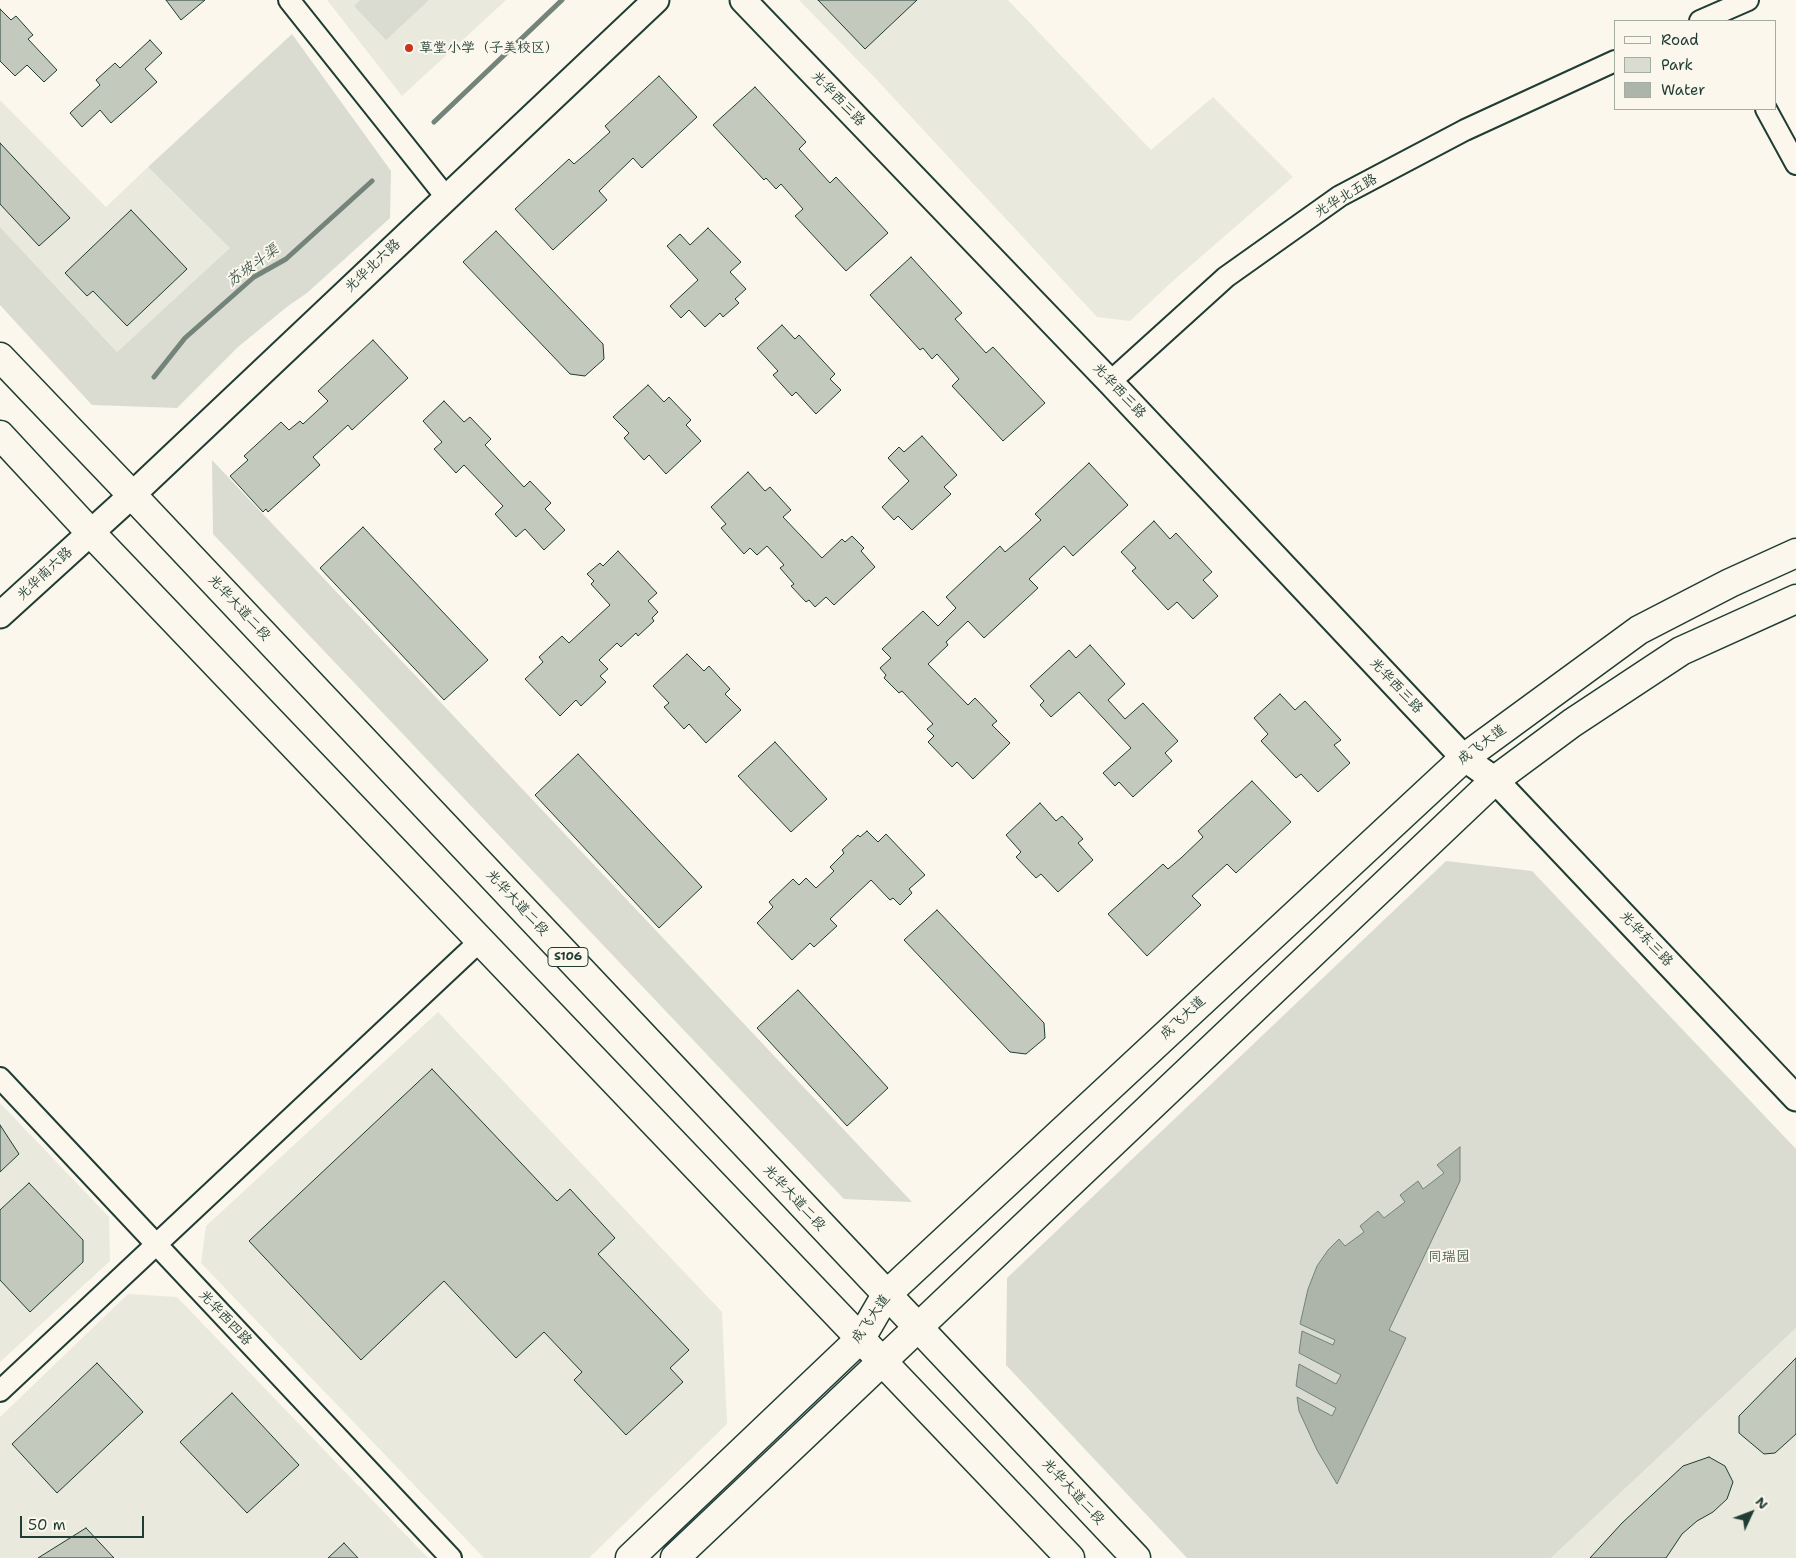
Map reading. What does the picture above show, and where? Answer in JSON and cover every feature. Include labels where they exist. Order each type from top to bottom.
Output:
[{"type":"main road","name":"光华大道二段","points":[[0,357],[1136,1558]]},
{"type":"main road","points":[[0,435],[90,532],[1070,1558]]},
{"type":"main road","name":"成飞大道","points":[[630,1558],[861,1338],[886,1295],[1464,758],[1639,630],[1730,583],[1796,553]]},
{"type":"main road","points":[[675,1558],[1495,780],[1572,723],[1681,651],[1796,598]]},
{"type":"street","points":[[289,0],[446,197]]},
{"type":"street","name":"光华北六路","points":[[90,532],[132,495],[656,0]]},
{"type":"street","name":"光华西三路","points":[[743,0],[1110,382],[1464,758],[1495,780]]},
{"type":"street","points":[[1710,14],[1748,0]]},
{"type":"street","name":"光华北五路","points":[[1110,382],[1226,277],[1340,196],[1465,130],[1614,61]]},
{"type":"street","points":[[1767,110],[1796,164]]},
{"type":"street","name":"光华南六路","points":[[0,615],[90,532]]},
{"type":"street","name":"光华东三路","points":[[1495,780],[1796,1098]]},
{"type":"street","points":[[0,1391],[481,940]]},
{"type":"street","name":"光华西四路","points":[[0,1078],[451,1558]]},
{"type":"shaded area","name":"草堂小学（子美校区）","points":[[327,0],[506,0],[402,96]]},
{"type":"shaded area","points":[[799,0],[1008,0],[1151,150],[1213,97],[1293,177],[1174,280],[1130,321],[1097,317],[876,79]]},
{"type":"shaded area","points":[[0,100],[106,207],[148,167],[231,248],[117,352],[0,227]]},
{"type":"shaded area","points":[[438,1012],[722,1312],[727,1424],[589,1558],[484,1558],[201,1263],[206,1226]]},
{"type":"shaded area","points":[[0,1103],[109,1217],[110,1261],[0,1362]]},
{"type":"shaded area","points":[[128,1294],[177,1297],[428,1558],[0,1558],[0,1417]]},
{"type":"shaded area","points":[[1796,1328],[1796,1558],[1551,1558]]},
{"type":"green space","points":[[360,0],[429,0],[386,40],[354,6]]},
{"type":"green space","points":[[292,34],[391,171],[390,218],[307,293],[238,347],[177,408],[92,405],[0,305],[0,227],[117,352],[230,248],[148,167]]},
{"type":"green space","points":[[212,460],[912,1202],[844,1199],[213,534]]},
{"type":"green space","name":"同瑞园","points":[[1446,861],[1532,871],[1796,1149],[1796,1328],[1551,1558],[1187,1558],[1006,1365],[1007,1278]]},
{"type":"water","points":[[1460,1147],[1460,1181],[1389,1330],[1406,1338],[1337,1484],[1317,1450],[1299,1411],[1297,1397],[1332,1416],[1336,1408],[1296,1386],[1299,1364],[1336,1384],[1341,1375],[1299,1353],[1302,1331],[1333,1345],[1335,1340],[1300,1324],[1308,1289],[1317,1266],[1328,1250],[1339,1239],[1345,1246],[1364,1232],[1360,1226],[1378,1211],[1384,1218],[1405,1202],[1400,1195],[1418,1181],[1423,1189],[1444,1173],[1437,1165]]},
{"type":"building","points":[[166,0],[205,0],[181,20]]},
{"type":"building","points":[[818,0],[917,0],[865,49]]},
{"type":"building","points":[[0,9],[11,20],[16,16],[33,35],[28,39],[57,70],[44,82],[27,65],[15,76],[0,61]]},
{"type":"building","points":[[150,40],[162,53],[145,69],[157,82],[111,123],[100,110],[82,127],[70,113],[100,85],[96,80],[115,63],[120,68]]},
{"type":"building","points":[[659,76],[697,117],[642,168],[633,158],[599,191],[607,200],[553,250],[515,209],[569,159],[574,164],[610,132],[605,126]]},
{"type":"building","points":[[755,87],[806,142],[799,149],[830,183],[836,177],[888,233],[846,271],[795,216],[803,209],[781,184],[776,189],[766,178],[764,180],[713,125]]},
{"type":"building","points":[[0,143],[70,218],[39,246],[0,204]]},
{"type":"building","points":[[131,210],[187,269],[127,326],[93,291],[87,296],[65,273]]},
{"type":"building","points":[[708,228],[741,262],[730,272],[746,289],[735,299],[739,303],[723,317],[720,313],[705,327],[689,310],[681,318],[670,306],[698,280],[667,246],[680,234],[690,245]]},
{"type":"building","points":[[496,231],[603,344],[604,359],[585,376],[570,374],[463,262]]},
{"type":"building","points":[[911,257],[962,313],[955,319],[986,353],[993,347],[1045,403],[1003,441],[952,386],[959,379],[937,354],[932,359],[923,348],[920,350],[870,295]]},
{"type":"building","points":[[782,325],[795,339],[799,335],[835,374],[830,379],[841,390],[816,414],[796,392],[792,396],[773,375],[778,371],[757,348]]},
{"type":"building","points":[[373,340],[408,378],[352,430],[348,425],[313,457],[320,465],[268,512],[266,509],[263,512],[230,476],[248,460],[244,456],[281,422],[289,430],[300,421],[303,424],[328,401],[318,391]]},
{"type":"building","points":[[648,385],[664,402],[669,397],[691,420],[686,425],[701,441],[666,474],[649,455],[644,460],[624,438],[629,433],[613,417]]},
{"type":"building","points":[[444,401],[464,422],[470,417],[491,439],[485,445],[524,487],[530,481],[551,503],[545,509],[565,530],[544,550],[525,529],[516,537],[495,514],[503,506],[464,465],[456,473],[434,449],[442,442],[423,421]]},
{"type":"building","points":[[922,436],[957,475],[944,487],[951,494],[912,530],[898,516],[894,520],[882,507],[909,481],[888,458],[899,447],[904,452]]},
{"type":"building","points":[[1089,463],[1128,505],[1073,556],[1064,546],[1029,579],[1038,588],[984,638],[968,621],[946,642],[948,645],[928,664],[968,705],[975,698],[997,721],[992,725],[1010,743],[973,779],[957,762],[952,767],[928,742],[934,736],[927,729],[933,724],[902,691],[899,693],[884,678],[886,675],[880,668],[891,658],[882,649],[923,611],[938,626],[956,608],[946,597],[1000,546],[1005,552],[1041,520],[1035,514]]},
{"type":"building","points":[[748,472],[765,491],[770,487],[791,510],[783,517],[822,558],[842,539],[845,542],[852,536],[864,548],[861,551],[875,567],[834,605],[826,597],[815,607],[809,600],[806,602],[791,586],[794,584],[780,568],[784,565],[767,546],[757,555],[750,548],[744,554],[721,528],[726,524],[711,507]]},
{"type":"building","points":[[1154,521],[1170,539],[1176,533],[1212,572],[1203,580],[1218,596],[1193,619],[1177,602],[1168,610],[1132,571],[1136,568],[1121,552]]},
{"type":"building","points":[[363,527],[488,660],[444,700],[320,568]]},
{"type":"building","points":[[618,551],[657,593],[648,601],[658,612],[652,618],[654,621],[638,636],[636,633],[621,647],[617,643],[599,660],[608,669],[600,676],[606,682],[581,706],[576,700],[560,716],[525,679],[543,662],[539,657],[562,636],[569,643],[610,605],[591,584],[594,581],[587,574],[600,563],[603,566]]},
{"type":"building","points":[[1090,645],[1125,684],[1108,700],[1125,719],[1143,703],[1178,741],[1165,753],[1172,761],[1133,797],[1119,782],[1115,786],[1103,773],[1131,748],[1079,692],[1051,717],[1040,705],[1044,701],[1030,686],[1069,650],[1076,658]]},
{"type":"building","points":[[687,654],[704,671],[709,666],[730,689],[725,694],[741,710],[706,743],[689,724],[684,729],[664,707],[669,703],[653,686]]},
{"type":"building","points":[[1280,694],[1295,710],[1305,701],[1341,740],[1334,745],[1350,763],[1318,792],[1301,774],[1296,778],[1261,741],[1268,734],[1254,718]]},
{"type":"building","points":[[775,742],[827,799],[791,832],[738,776]]},
{"type":"building","points":[[578,754],[702,887],[659,928],[535,795]]},
{"type":"building","points":[[1252,781],[1291,822],[1236,873],[1227,864],[1192,896],[1201,905],[1147,956],[1108,914],[1163,864],[1168,869],[1181,858],[1203,837],[1198,831]]},
{"type":"building","points":[[1040,803],[1056,821],[1062,816],[1083,839],[1078,843],[1093,860],[1058,892],[1041,874],[1036,878],[1016,857],[1021,852],[1006,835]]},
{"type":"building","points":[[867,831],[878,842],[886,834],[925,875],[909,889],[912,893],[900,905],[893,898],[890,900],[871,880],[830,919],[837,926],[814,947],[810,943],[792,960],[757,923],[773,907],[769,902],[793,879],[799,885],[806,878],[816,888],[834,871],[830,867],[844,853],[842,850],[858,835],[860,837]]},
{"type":"building","points":[[937,910],[1044,1023],[1045,1038],[1026,1054],[1010,1052],[904,940]]},
{"type":"building","points":[[798,990],[888,1088],[847,1126],[757,1028]]},
{"type":"building","points":[[432,1069],[557,1201],[570,1189],[615,1238],[598,1254],[689,1350],[670,1368],[683,1382],[626,1435],[574,1380],[582,1372],[544,1332],[516,1358],[444,1281],[361,1360],[249,1241]]},
{"type":"building","points":[[0,1125],[19,1154],[0,1172]]},
{"type":"building","points":[[29,1183],[83,1240],[83,1262],[30,1312],[0,1280],[0,1210]]},
{"type":"building","points":[[1796,1358],[1796,1434],[1775,1453],[1764,1454],[1739,1433],[1739,1416]]},
{"type":"building","points":[[97,1363],[143,1412],[57,1493],[12,1444]]},
{"type":"building","points":[[232,1393],[299,1465],[247,1513],[180,1442]]},
{"type":"building","points":[[1709,1457],[1725,1466],[1733,1482],[1727,1499],[1713,1512],[1697,1521],[1682,1534],[1666,1558],[1590,1558],[1622,1523],[1683,1466]]},
{"type":"building","points":[[86,1528],[114,1558],[38,1558]]},
{"type":"building","points":[[344,1543],[358,1558],[328,1558]]},
{"type":"waterway","name":"苏坡斗渠","points":[[434,122],[562,0]]},
{"type":"waterway","name":"苏坡斗渠","points":[[154,377],[185,338],[254,277],[286,259],[372,181]]},
{"type":"place","name":"草堂小学（子美校区）","points":[[409,48]]}]
